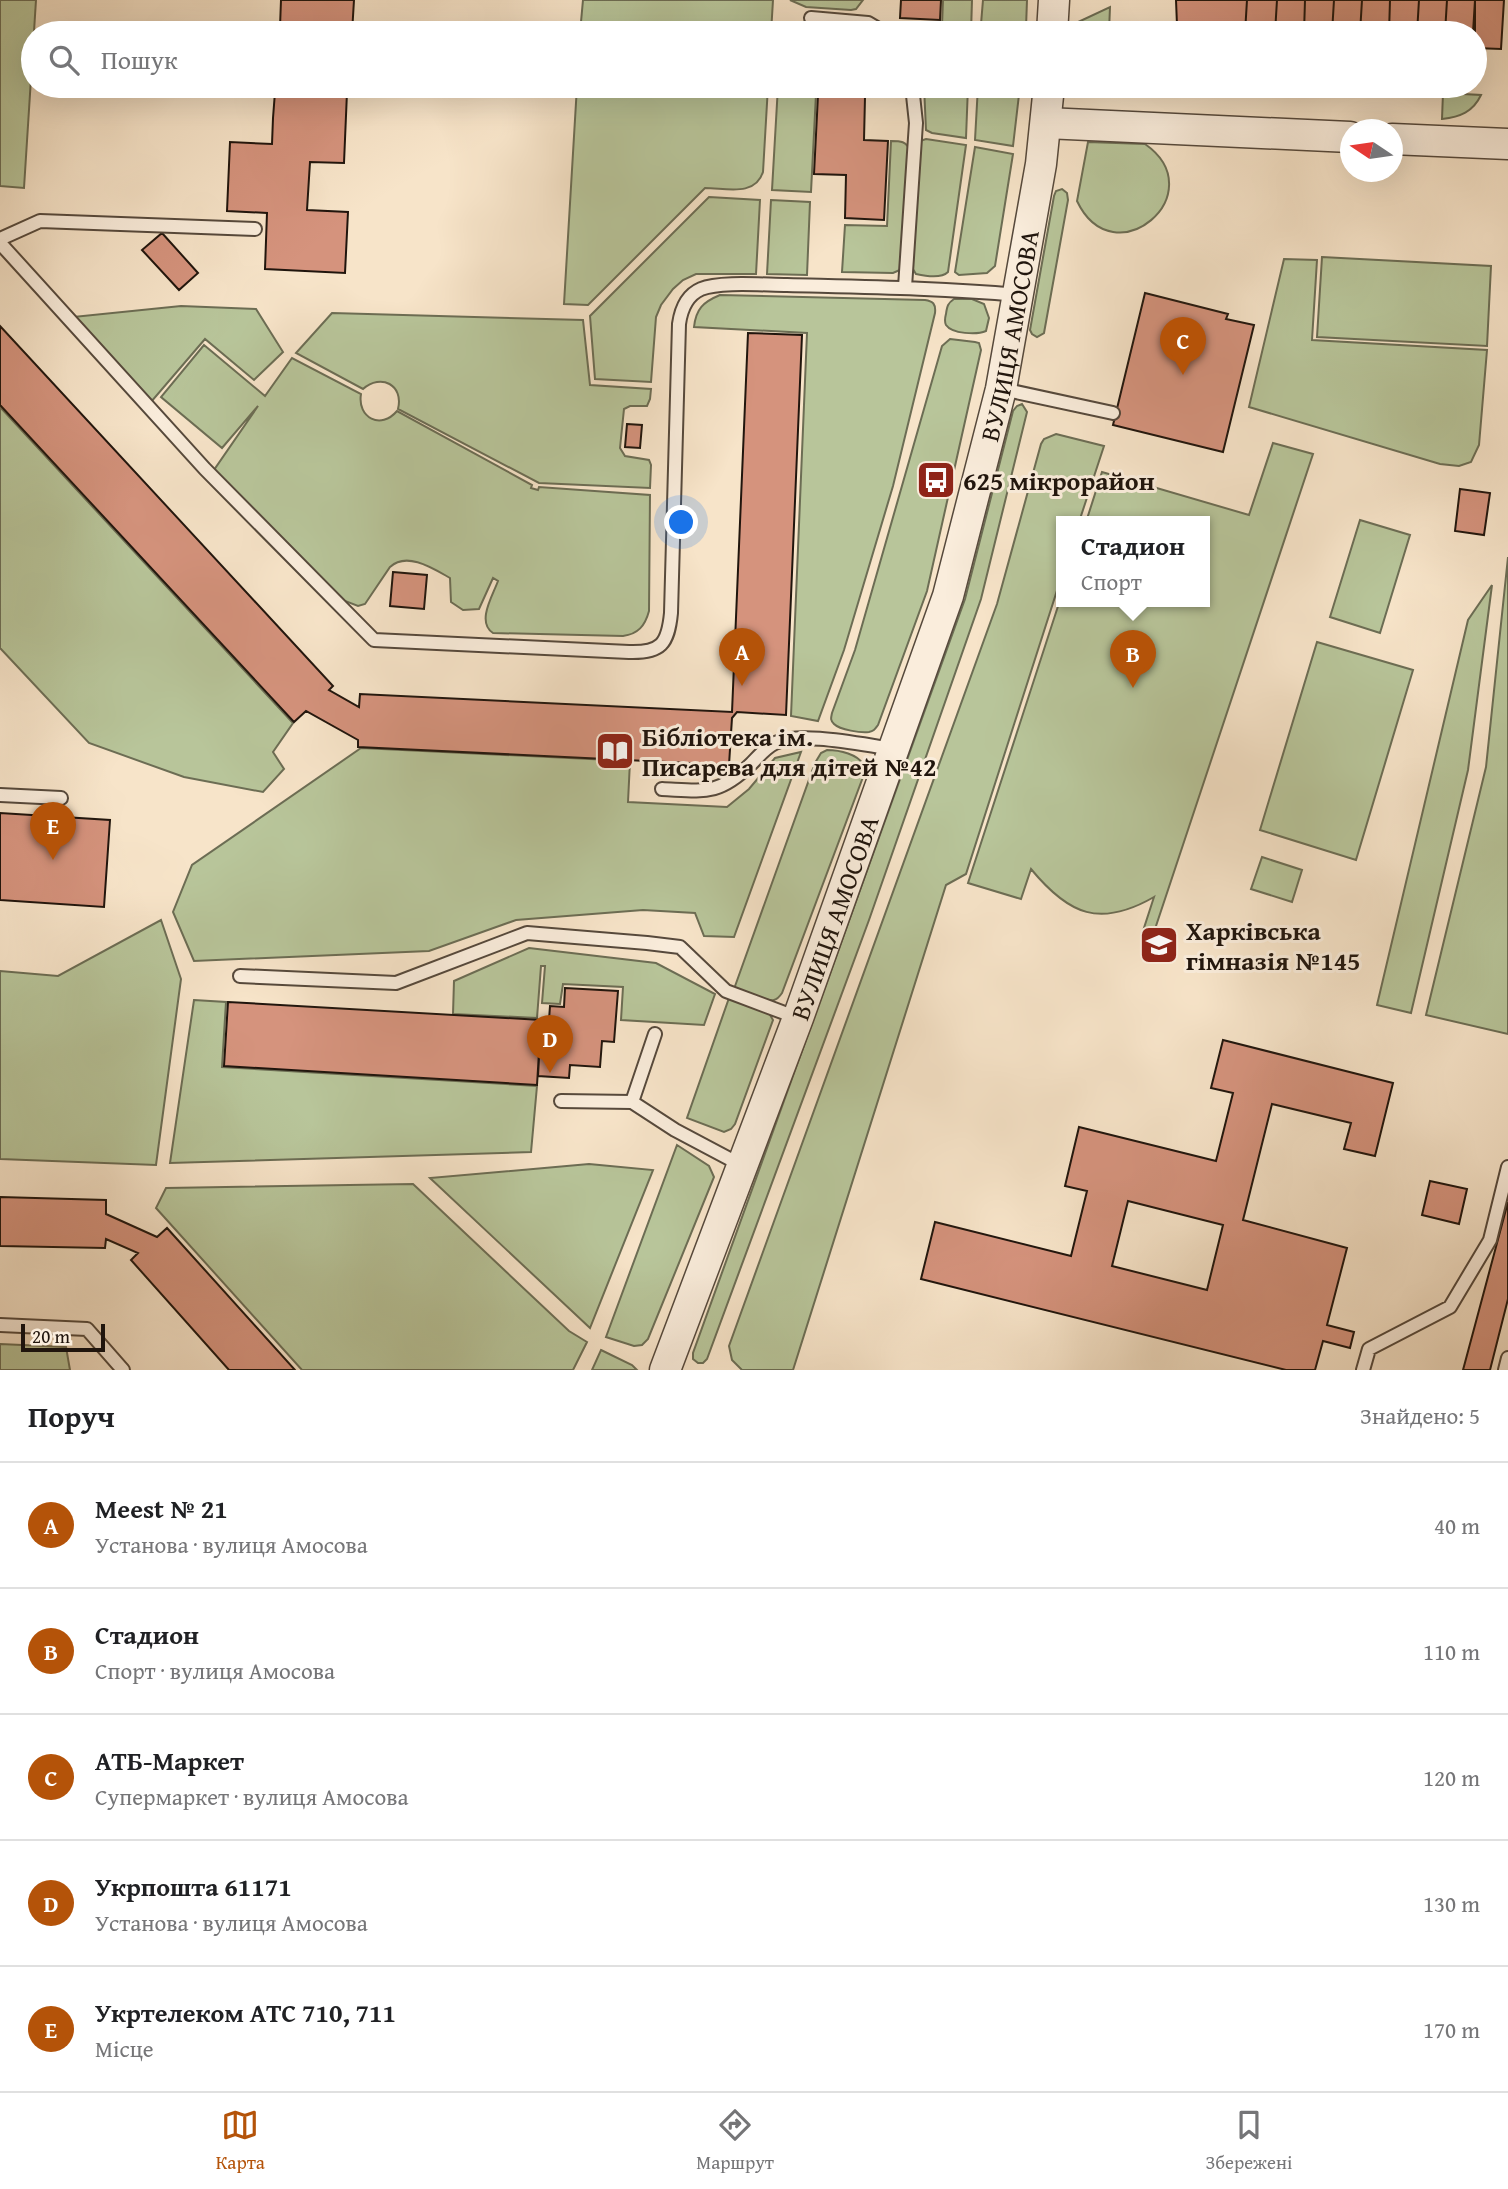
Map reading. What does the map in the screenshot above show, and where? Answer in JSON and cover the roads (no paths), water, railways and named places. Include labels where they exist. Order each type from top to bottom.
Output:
[{"type":"street","points":[[1053,21],[1054,0]]},
{"type":"street","name":"ВУЛИЦЯ АМОСОВА","points":[[665,1370],[798,1018],[948,596],[1001,389],[1048,98]]},
{"type":"street","points":[[1046,123],[1340,137]]},
{"type":"street","points":[[1403,139],[1508,144]]},
{"type":"lane","points":[[811,18],[845,21]]},
{"type":"lane","points":[[905,287],[917,111],[914,98]]},
{"type":"lane","points":[[255,229],[40,221],[0,241],[205,469],[374,640],[629,652],[649,652],[662,645],[669,632],[671,599],[679,324],[683,308],[691,295],[705,288],[719,286],[905,287],[1018,295]]},
{"type":"lane","points":[[1001,389],[1113,413]]},
{"type":"lane","points":[[662,789],[706,792],[725,786],[772,744],[787,739],[818,739],[894,749]]},
{"type":"lane","points":[[0,795],[61,798]]},
{"type":"lane","points":[[240,976],[396,983],[527,933],[680,947],[726,991],[798,1018]]},
{"type":"lane","points":[[632,1102],[655,1034]]},
{"type":"lane","points":[[561,1101],[632,1102],[675,1130],[741,1165]]},
{"type":"lane","points":[[1363,1370],[1369,1349],[1450,1307],[1490,1240],[1508,1167]]},
{"type":"lane","points":[[0,1325],[87,1329],[123,1370]]},
{"type":"lane","points":[[1505,1370],[1508,1360]]},
{"type":"place","name":"АТБ-Маркет","points":[[1183,375]]},
{"type":"place","name":"625 мікрорайон","points":[[936,480]]},
{"type":"place","name":"Meest № 21","points":[[742,686]]},
{"type":"place","name":"Стадион","points":[[1133,688]]},
{"type":"place","name":"Бібліотека ім. Писарєва для дітей №42","points":[[615,751]]},
{"type":"place","name":"Укртелеком АТС 710, 711","points":[[53,860]]},
{"type":"place","name":"Харківська гімназія №145","points":[[1159,945]]},
{"type":"place","name":"Укрпошта 61171","points":[[550,1073]]}]
